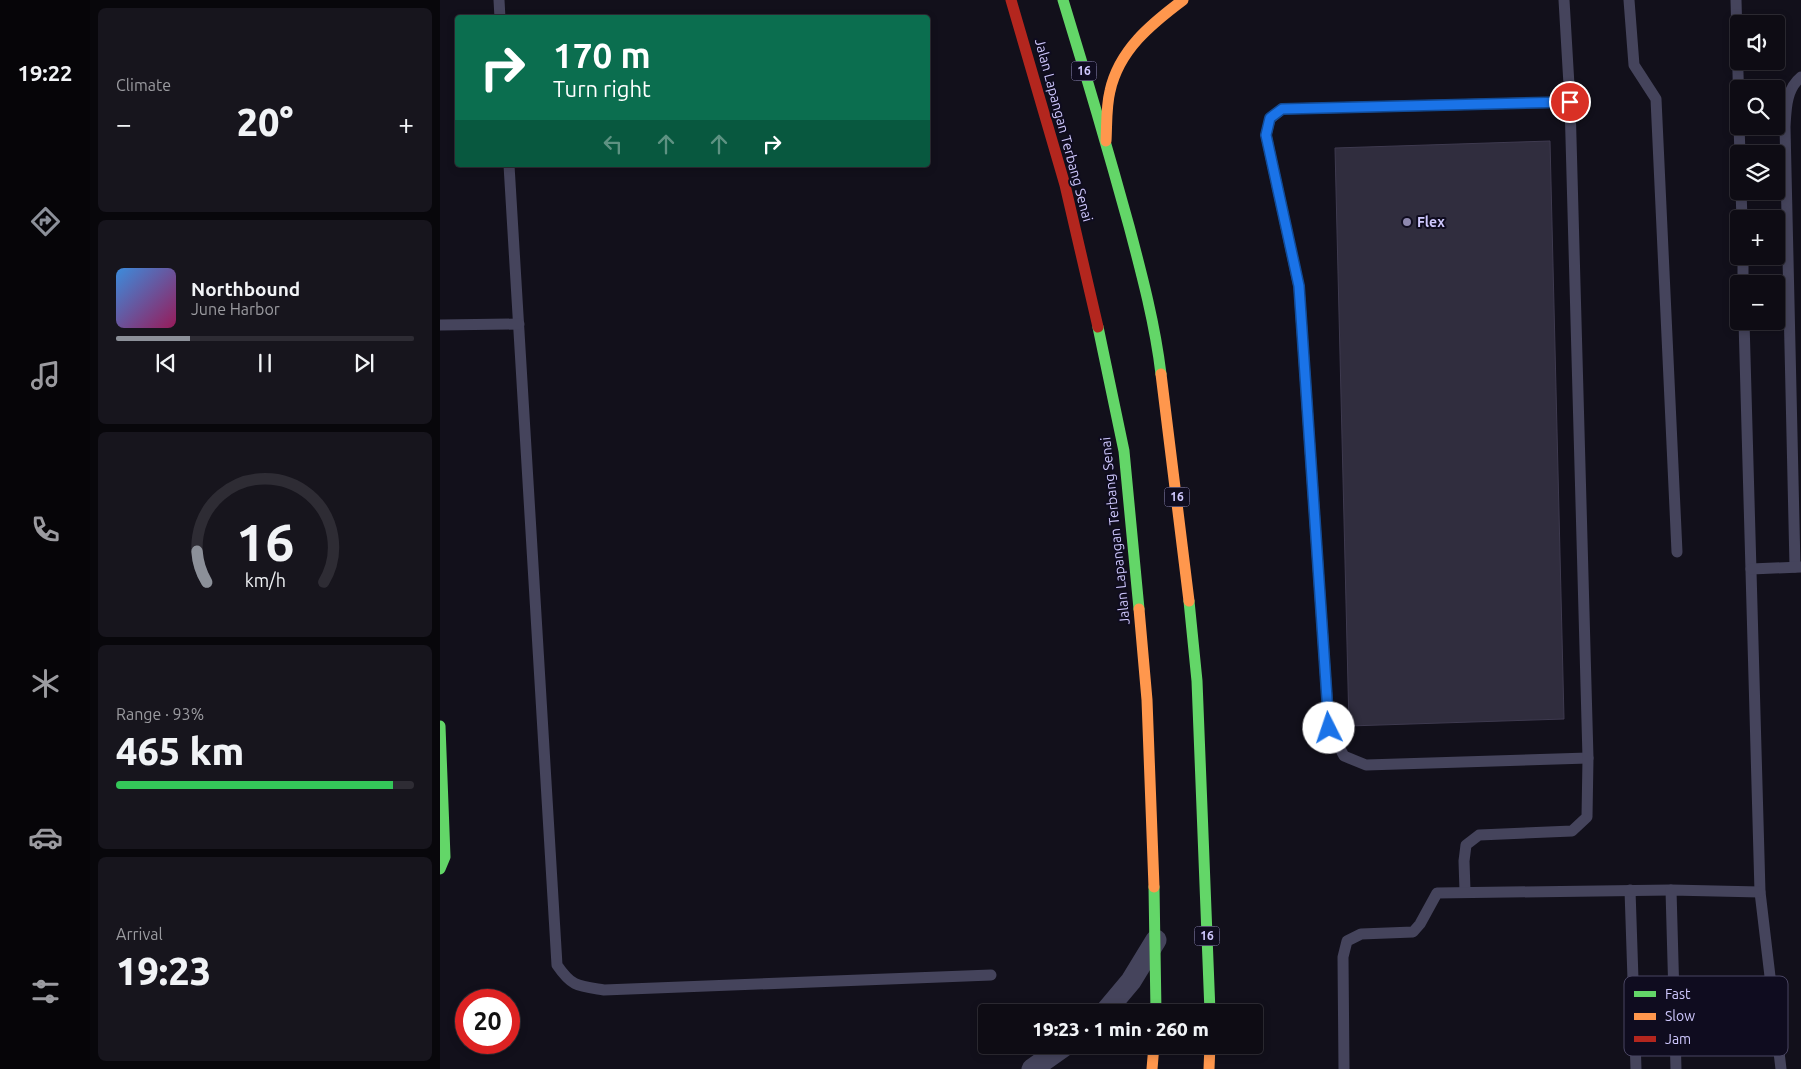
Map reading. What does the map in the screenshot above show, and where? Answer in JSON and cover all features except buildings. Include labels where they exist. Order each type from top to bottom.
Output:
[{"type":"main road","name":"Jalan Lapangan Terbang Senai","points":[[1011,0],[1065,185],[1090,288],[1124,451],[1147,700],[1156,940],[1156,1004]]},
{"type":"main road","name":"16","points":[[1063,0],[1106,141],[1144,284],[1158,346],[1173,457],[1197,682],[1210,1004]]},
{"type":"main road","points":[[1106,141],[1110,91],[1119,64],[1134,42],[1157,20],[1183,0]]},
{"type":"main road","points":[[440,726],[445,857],[440,869]]},
{"type":"main road","points":[[1152,1069],[1153,1054]]},
{"type":"main road","points":[[1209,1069],[1210,1054]]},
{"type":"street","points":[[1112,1004],[1131,981],[1156,940]]},
{"type":"street","points":[[1032,1069],[1053,1054]]},
{"type":"lane","points":[[499,0],[500,15]]},
{"type":"lane","points":[[1465,891],[1464,861],[1466,845],[1479,835],[1572,831],[1587,817],[1588,758],[1570,102],[1564,0]]},
{"type":"lane","points":[[1629,0],[1634,65],[1656,99],[1677,552]]},
{"type":"lane","points":[[1736,0],[1738,80]]},
{"type":"lane","points":[[1751,569],[1798,567],[1785,127],[1789,93],[1793,85],[1801,77]]},
{"type":"lane","points":[[1570,102],[1282,109],[1270,118],[1266,135],[1299,286],[1329,728],[1344,756],[1366,765],[1588,758]]},
{"type":"lane","points":[[509,167],[557,965],[567,979],[581,987],[604,990],[991,975]]},
{"type":"lane","points":[[440,325],[519,324]]},
{"type":"lane","points":[[1744,330],[1760,892],[1770,976]]},
{"type":"lane","points":[[1344,1069],[1343,957],[1347,941],[1361,934],[1413,932],[1420,924],[1437,893],[1465,891],[1630,890],[1760,892]]},
{"type":"lane","points":[[1630,890],[1633,976]]},
{"type":"lane","points":[[1671,890],[1673,976]]},
{"type":"lane","points":[[1636,1056],[1636,1069]]},
{"type":"lane","points":[[1676,1056],[1676,1069]]},
{"type":"lane","points":[[1779,1056],[1781,1069]]},
{"type":"traffic: fast","points":[[1063,0],[1134,244],[1152,318],[1161,374]]},
{"type":"traffic: fast","points":[[1098,327],[1124,451],[1139,609]]},
{"type":"traffic: fast","points":[[1189,601],[1197,681],[1210,1004]]},
{"type":"traffic: fast","points":[[440,726],[445,857],[440,869]]},
{"type":"traffic: fast","points":[[1154,887],[1156,1004]]},
{"type":"traffic: slow","points":[[1106,141],[1109,97],[1114,76],[1121,63],[1138,39],[1183,0]]},
{"type":"traffic: slow","points":[[1161,374],[1189,601]]},
{"type":"traffic: slow","points":[[1139,609],[1147,700],[1154,887]]},
{"type":"traffic: slow","points":[[1152,1069],[1153,1054]]},
{"type":"traffic: slow","points":[[1209,1069],[1210,1054]]},
{"type":"traffic: jam","points":[[1011,0],[1065,185],[1098,327]]},
{"type":"place","name":"Flex","points":[[1407,222]]},
{"type":"route","points":[[1329,728],[1299,286],[1266,135],[1270,118],[1282,109],[1570,102]]}]
